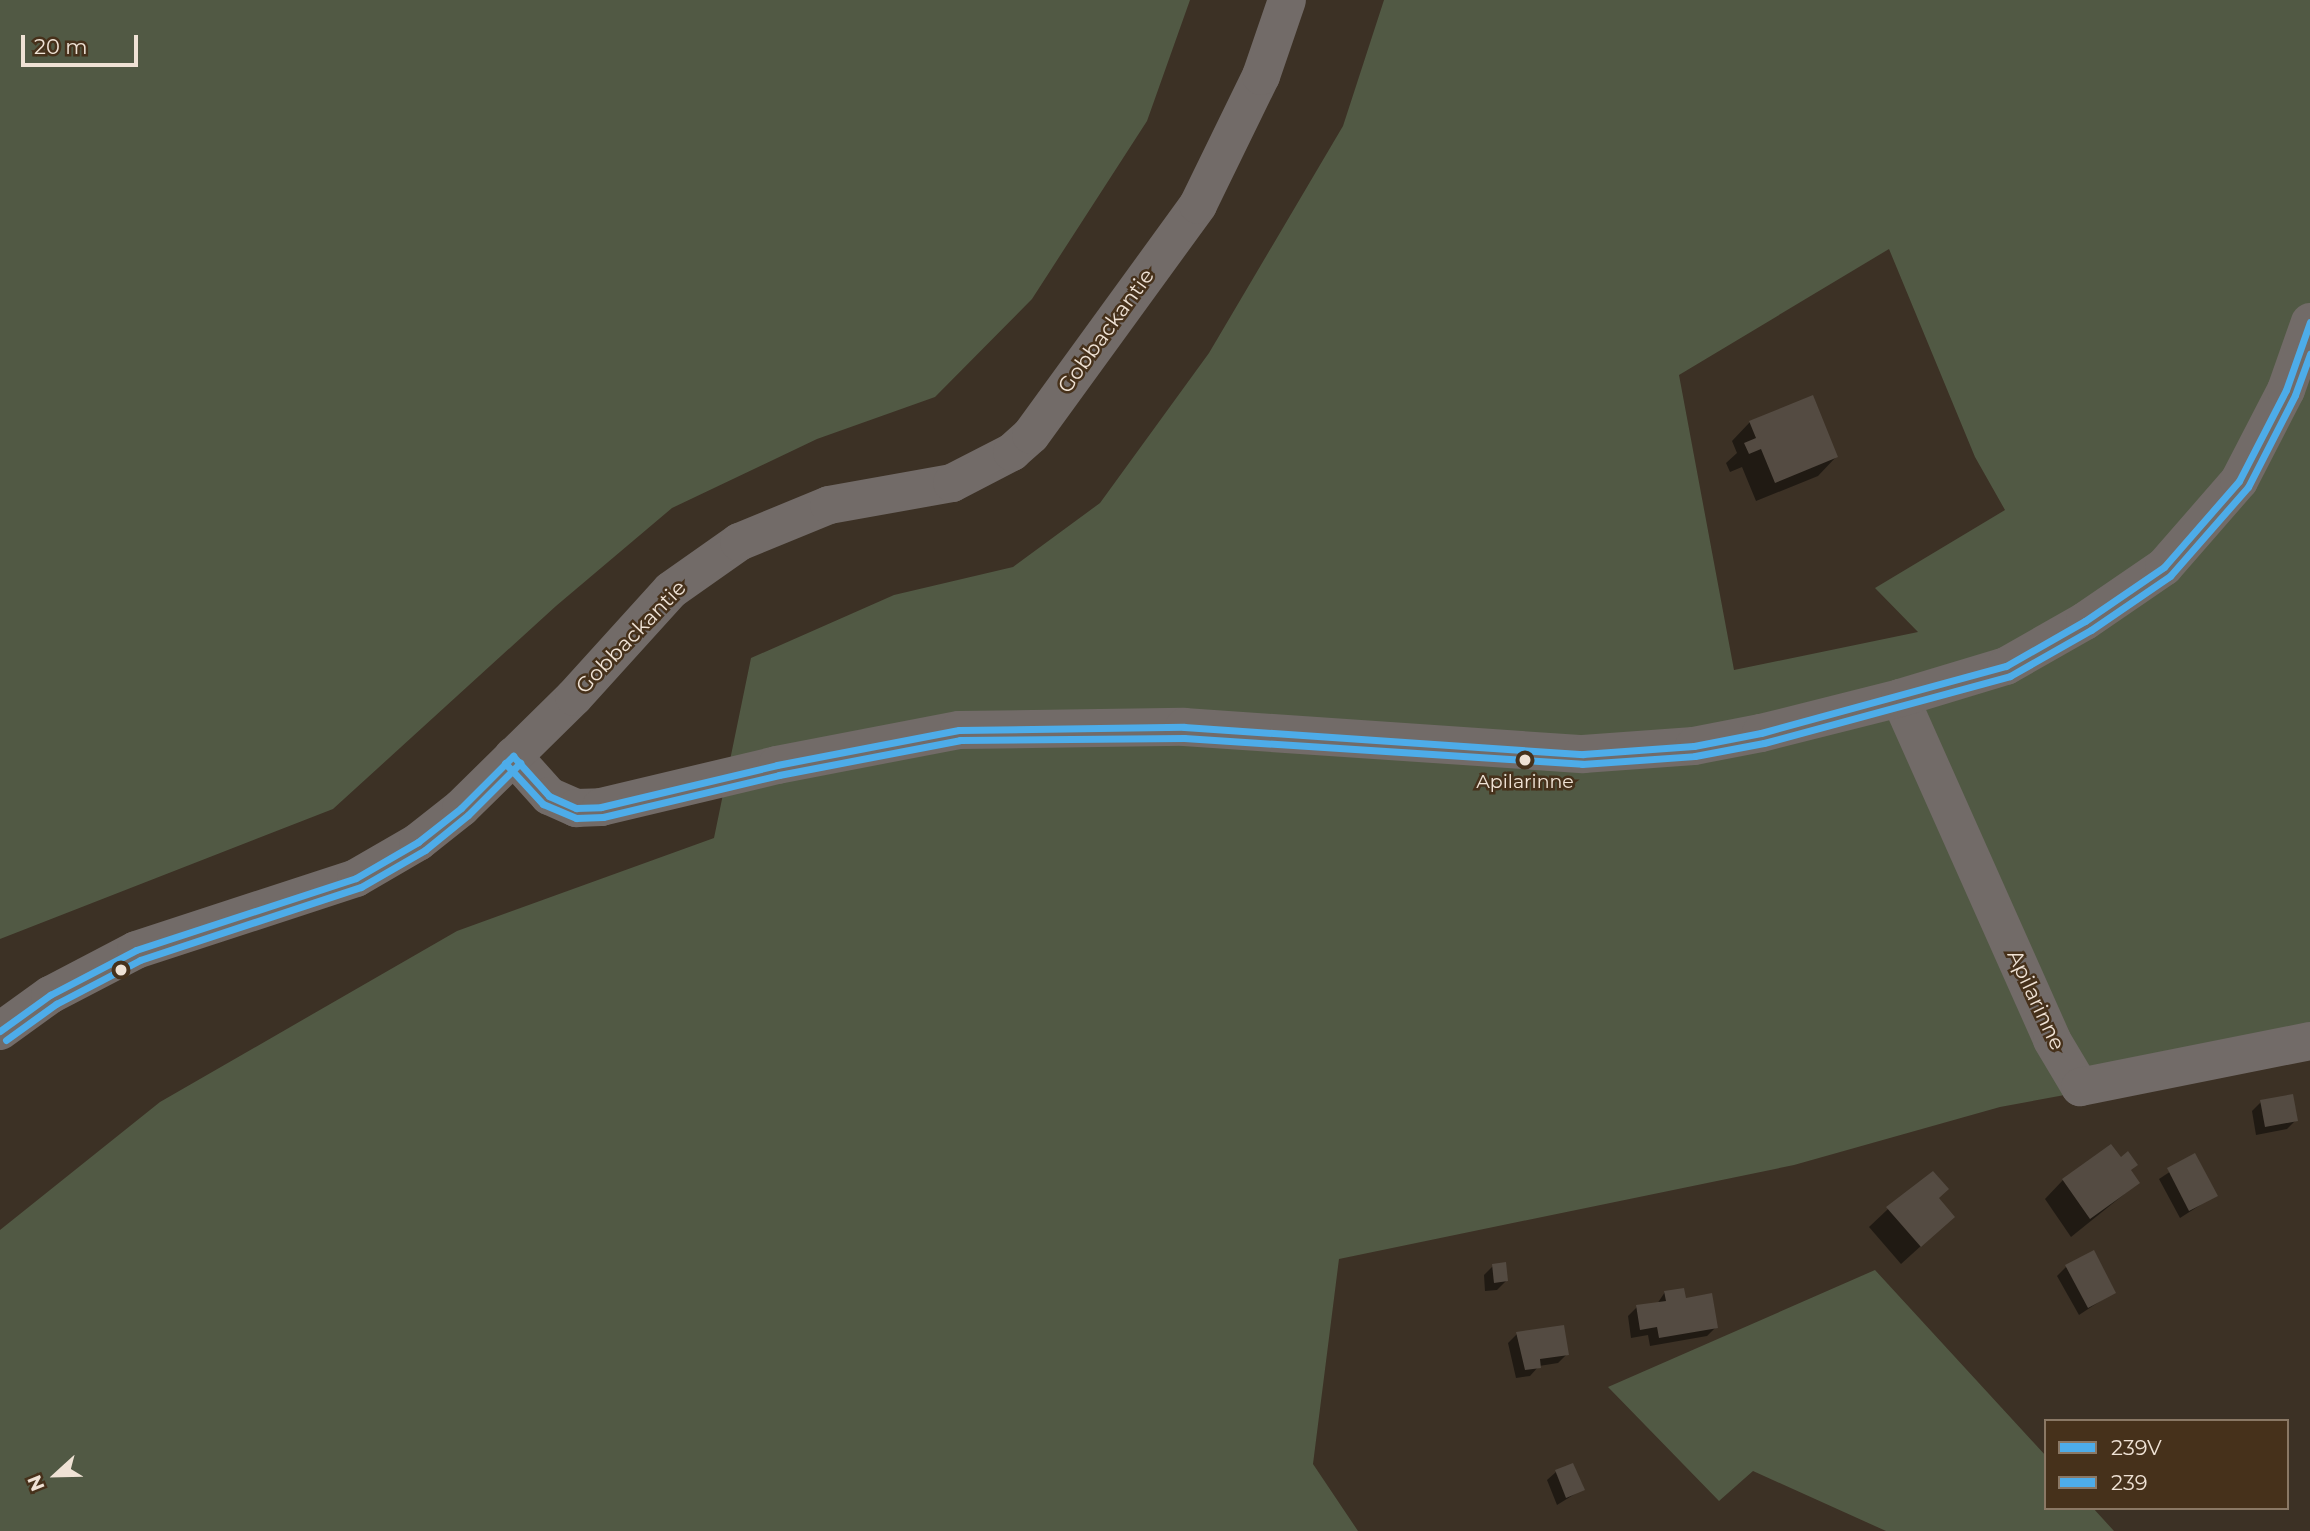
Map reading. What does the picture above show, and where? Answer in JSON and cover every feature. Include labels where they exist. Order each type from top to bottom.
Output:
[{"type":"street","name":"Gobbackantie","points":[[0,1031],[50,995],[136,950],[355,878],[418,842],[461,808],[671,590],[739,542],[829,505],[952,483],[990,467],[1031,435],[1198,205],[1261,76],[1287,0]]},
{"type":"street","points":[[513,756],[549,796],[576,808],[601,807],[777,765],[959,730],[1184,727],[1583,754],[1694,746],[1900,698],[2006,666],[2085,621],[2164,567],[2239,481],[2286,390],[2310,322]]},
{"type":"street","name":"Apilarinne","points":[[1900,698],[2052,1040],[2080,1087],[2310,1041]]},
{"type":"green space","points":[[0,0],[1190,0],[1147,121],[1032,299],[935,397],[817,439],[672,508],[556,606],[333,809],[0,939]]},
{"type":"green space","points":[[1384,0],[2310,0],[2310,1050],[2000,1107],[1794,1165],[1339,1259],[1313,1464],[1358,1531],[0,1531],[0,1230],[160,1102],[457,931],[714,838],[751,658],[894,595],[1013,567],[1100,503],[1209,353],[1343,126]],"holes":[[[1889,249],[1975,457],[2005,510],[1875,588],[1918,632],[1734,670],[1679,375]]]},
{"type":"green space","points":[[1875,1270],[2044,1454],[2044,1510],[2095,1510],[2114,1531],[1886,1531],[1753,1471],[1719,1501],[1608,1387]]},
{"type":"building","points":[[1813,395],[1838,457],[1775,483],[1761,449],[1749,454],[1744,443],[1756,438],[1749,421]]},
{"type":"building","points":[[2293,1094],[2298,1121],[2265,1127],[2260,1100]]},
{"type":"building","points":[[2111,1144],[2121,1157],[2128,1151],[2138,1165],[2131,1170],[2140,1183],[2090,1219],[2062,1179]]},
{"type":"building","points":[[2195,1153],[2218,1196],[2189,1211],[2167,1168]]},
{"type":"building","points":[[1933,1171],[1949,1189],[1939,1198],[1955,1217],[1921,1247],[1886,1207]]},
{"type":"building","points":[[2094,1250],[2116,1293],[2088,1308],[2065,1265]]},
{"type":"building","points":[[1506,1262],[1508,1281],[1494,1283],[1492,1264]]},
{"type":"building","points":[[1684,1288],[1686,1298],[1712,1293],[1718,1328],[1659,1338],[1657,1327],[1640,1330],[1636,1305],[1666,1301],[1664,1291]]},
{"type":"building","points":[[1564,1325],[1569,1355],[1540,1359],[1541,1368],[1525,1370],[1516,1332]]},
{"type":"building","points":[[1573,1463],[1585,1490],[1566,1498],[1555,1470]]},
{"type":"transit line","name":"239V","points":[[513,756],[549,796],[576,808],[601,807],[777,765],[959,730],[1184,727],[1583,754],[1694,746],[1761,733],[2006,666],[2085,621],[2164,567],[2239,481],[2286,390],[2310,322]]},
{"type":"transit line","name":"239","points":[[505,763],[543,804],[576,818],[603,817],[779,775],[960,740],[1184,738],[1582,764],[1695,756],[1764,743],[2010,676],[2091,630],[2170,576],[2248,487],[2295,395],[2310,354]]},
{"type":"transit line","name":"239V","points":[[0,1031],[50,995],[136,950],[356,878],[418,842],[461,808],[513,756]]},
{"type":"transit line","name":"239","points":[[6,1040],[56,1004],[140,960],[361,887],[425,850],[468,815],[520,763]]},
{"type":"place","name":"Apilarinne","points":[[1525,760]]}]
